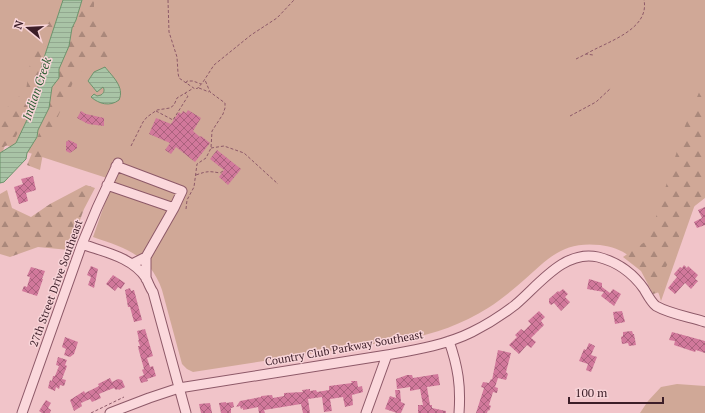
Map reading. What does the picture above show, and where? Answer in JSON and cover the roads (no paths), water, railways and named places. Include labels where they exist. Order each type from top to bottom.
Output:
[{"type":"street","name":"27th Street Drive Southeast","points":[[22,413],[82,244],[117,164],[182,191],[174,208]]},
{"type":"street","points":[[107,185],[174,208],[146,258],[146,279]]},
{"type":"street","points":[[82,244],[116,256],[132,264],[146,279],[153,292],[186,413]]},
{"type":"street","name":"Country Club Parkway Southeast","points":[[110,413],[179,388],[417,350],[448,341],[471,333],[491,321],[515,305],[548,274],[563,263],[582,257],[596,256],[610,260],[624,268],[636,278],[655,305],[705,322]]},
{"type":"street","points":[[132,264],[146,258]]},
{"type":"street","points":[[448,341],[456,363],[459,377],[459,413]]},
{"type":"street","points":[[366,413],[387,355]]},
{"type":"water label","name":"Indian Creek","points":[[37,89]]}]
